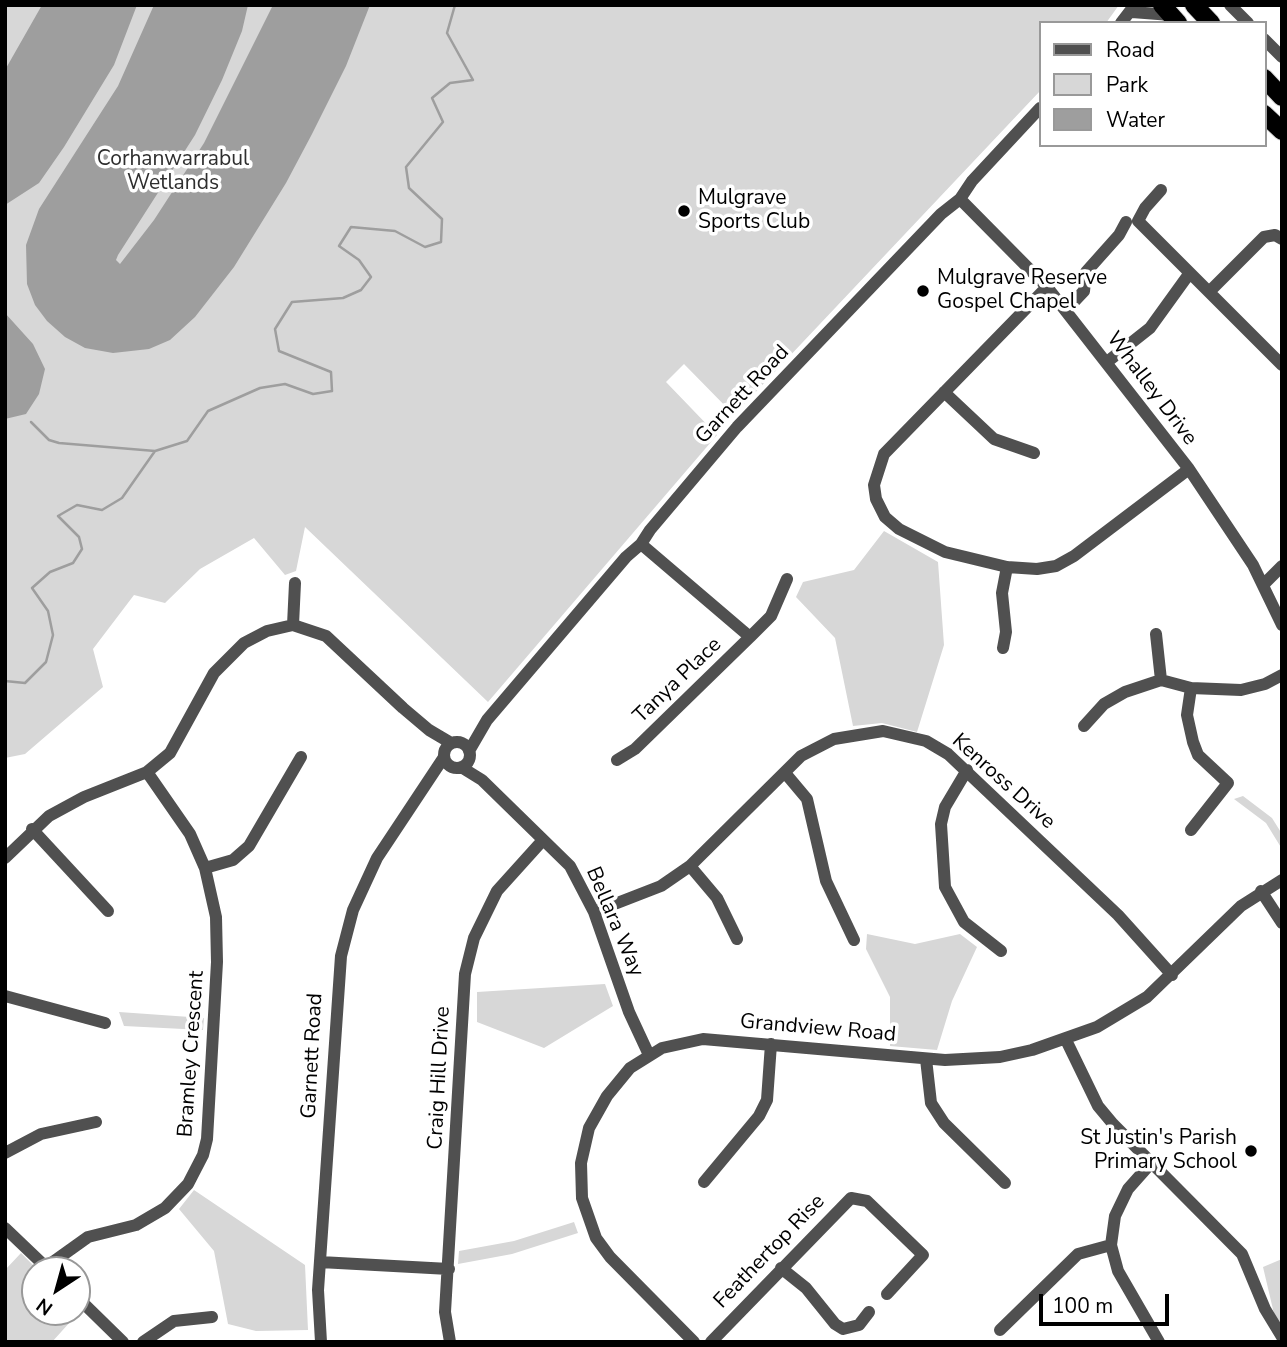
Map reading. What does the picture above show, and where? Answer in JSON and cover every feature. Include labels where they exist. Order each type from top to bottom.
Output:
[{"type":"highway","points":[[1194,5],[1209,21]]},
{"type":"highway","points":[[1266,80],[1282,97]]},
{"type":"highway","points":[[1266,115],[1282,131]]},
{"type":"street","points":[[1230,5],[1246,21]]},
{"type":"street","points":[[1133,8],[1170,14]]},
{"type":"street","points":[[1266,41],[1282,57]]},
{"type":"street","name":"Garnett Road","points":[[422,793],[463,761],[487,720],[626,556],[641,544],[737,427],[941,214],[960,199],[972,181],[1038,110]]},
{"type":"street","points":[[1161,190],[1145,208],[1138,221],[1282,365]]},
{"type":"street","name":"Whalley Drive","points":[[960,199],[1066,310],[1189,469],[1261,580],[1282,625]]},
{"type":"street","points":[[1066,310],[1084,291],[1086,272],[1126,222]]},
{"type":"street","points":[[1209,292],[1264,237],[1282,239]]},
{"type":"street","points":[[1107,362],[1150,327],[1189,274]]},
{"type":"street","points":[[1046,287],[884,454],[876,471],[876,499],[886,517],[899,529],[945,552],[1007,567],[1037,569],[1056,566],[1189,469]]},
{"type":"street","points":[[944,392],[994,439],[1034,453]]},
{"type":"street","name":"Tanya Place","points":[[617,760],[635,749],[750,637],[641,544]]},
{"type":"street","points":[[1261,580],[1282,565]]},
{"type":"street","points":[[1003,648],[1006,632],[1002,593],[1007,567]]},
{"type":"street","points":[[750,637],[771,617],[787,579]]},
{"type":"street","points":[[293,625],[295,583]]},
{"type":"street","points":[[5,858],[48,816],[84,797],[147,772],[170,753],[179,741],[206,684],[236,650],[267,631],[293,625],[313,630],[337,644],[463,761]]},
{"type":"street","points":[[1156,634],[1161,680]]},
{"type":"street","points":[[1084,726],[1104,704],[1114,698],[1161,680],[1192,688],[1241,690],[1282,676]]},
{"type":"street","points":[[1191,830],[1227,783],[1198,755],[1193,742],[1187,715],[1192,688]]},
{"type":"street","name":"Garnett Road","points":[[321,1342],[320,1262],[341,956],[353,910],[377,858],[450,748],[487,720]]},
{"type":"street","name":"Kenross Drive","points":[[594,912],[662,886],[690,866],[801,757],[834,739],[883,731],[926,741],[948,754],[1118,915],[1169,978]]},
{"type":"street","points":[[450,748],[463,761]]},
{"type":"street","points":[[205,868],[233,860],[249,846],[301,757]]},
{"type":"street","name":"Bellara Way","points":[[463,761],[570,866],[594,912],[638,1029],[652,1054]]},
{"type":"street","points":[[967,771],[945,807],[941,824],[945,887],[964,922],[1001,951]]},
{"type":"street","name":"Bramley Crescent","points":[[63,1256],[88,1237],[136,1225],[165,1208],[188,1184],[203,1156],[207,1139],[218,940],[216,918],[205,868],[190,834],[147,772]]},
{"type":"street","points":[[786,774],[807,799],[826,881],[854,940]]},
{"type":"street","points":[[32,829],[108,911]]},
{"type":"street","name":"Craig Hill Drive","points":[[450,1342],[445,1312],[465,974],[474,938],[497,891],[543,840]]},
{"type":"street","points":[[690,866],[717,898],[737,939]]},
{"type":"street","name":"Grandview Road","points":[[694,1342],[610,1257],[596,1238],[582,1198],[581,1163],[589,1128],[618,1081],[630,1068],[674,1044],[704,1039],[926,1059],[1000,1056],[1066,1040],[1121,1014],[1169,978],[1230,917],[1261,891],[1282,880]]},
{"type":"street","points":[[1261,891],[1282,923]]},
{"type":"street","points":[[5,996],[105,1023]]},
{"type":"street","points":[[1066,1040],[1098,1105],[1242,1254],[1265,1309],[1282,1337]]},
{"type":"street","points":[[704,1182],[759,1116],[767,1100],[771,1044]]},
{"type":"street","points":[[926,1059],[931,1103],[944,1123],[1005,1183]]},
{"type":"street","points":[[5,1153],[41,1134],[96,1122]]},
{"type":"street","points":[[1152,1162],[1128,1189],[1119,1207],[1111,1245],[1118,1271],[1158,1341]]},
{"type":"street","name":"Feathertop Rise","points":[[710,1342],[845,1201],[862,1198],[923,1255],[887,1294]]},
{"type":"street","points":[[5,1228],[34,1256]]},
{"type":"street","points":[[1000,1331],[1078,1254],[1111,1245]]},
{"type":"street","points":[[320,1262],[449,1269]]},
{"type":"street","points":[[781,1268],[806,1288],[835,1324],[843,1329],[859,1325],[869,1312]]},
{"type":"street","points":[[91,1311],[122,1342]]},
{"type":"street","points":[[143,1342],[174,1321],[212,1317]]},
{"type":"green space","name":"Corhanwarrabul Wetlands","points":[[5,5],[1119,5],[1107,21],[1038,21],[1038,93],[734,415],[684,364],[666,382],[717,435],[488,702],[305,527],[296,571],[285,575],[254,538],[200,569],[165,603],[134,595],[93,649],[103,687],[25,754],[5,758]]},
{"type":"green space","points":[[884,531],[938,562],[944,645],[917,732],[882,723],[853,726],[835,638],[796,597],[803,582],[854,570]]},
{"type":"green space","points":[[1243,796],[1272,818],[1282,834],[1282,849],[1266,823],[1234,799]]},
{"type":"green space","points":[[867,934],[915,944],[960,934],[977,947],[952,1001],[937,1050],[890,1046],[890,997],[866,949]]},
{"type":"green space","points":[[605,984],[613,1006],[544,1048],[477,1022],[477,992]]},
{"type":"green space","points":[[119,1012],[204,1018],[203,1030],[124,1026]]},
{"type":"green space","points":[[194,1190],[305,1265],[308,1330],[256,1331],[228,1324],[214,1251],[179,1209]]},
{"type":"green space","points":[[574,1222],[578,1233],[512,1254],[458,1264],[459,1251],[514,1241]]},
{"type":"green space","points":[[21,1253],[24,1256],[21,1256],[21,1326],[66,1326],[52,1342],[5,1342],[5,1270]]},
{"type":"green space","points":[[1282,1259],[1282,1326],[1275,1318],[1263,1267]]},
{"type":"water","points":[[42,5],[137,5],[114,65],[64,147],[39,183],[5,205],[5,70]]},
{"type":"water","points":[[154,5],[248,5],[242,31],[195,135],[118,255],[116,260],[120,264],[154,220],[204,143],[273,5],[370,5],[346,66],[312,134],[286,183],[234,267],[195,317],[170,340],[149,349],[113,353],[85,348],[65,337],[47,321],[35,305],[27,284],[26,245],[39,209],[118,86]]},
{"type":"water","points":[[5,313],[33,344],[45,369],[39,394],[26,414],[5,419]]},
{"type":"waterway","points":[[5,681],[25,683],[46,662],[53,635],[48,611],[32,588],[50,572],[73,563],[82,549],[79,537],[58,516],[77,505],[102,510],[122,498],[155,451],[187,441],[208,411],[260,388],[285,384],[313,394],[332,391],[331,372],[279,351],[275,329],[292,302],[343,298],[361,290],[371,277],[359,260],[339,246],[351,227],[395,231],[425,247],[441,242],[442,219],[409,188],[406,167],[443,122],[432,98],[450,83],[473,80],[447,33],[455,5]]},
{"type":"waterway","points":[[31,422],[49,440],[59,443],[155,451]]},
{"type":"place","name":"Mulgrave Sports Club","points":[[684,211]]},
{"type":"place","name":"Mulgrave Reserve Gospel Chapel","points":[[923,291]]},
{"type":"place","name":"St Justin's Parish Primary School","points":[[1251,1151]]}]
